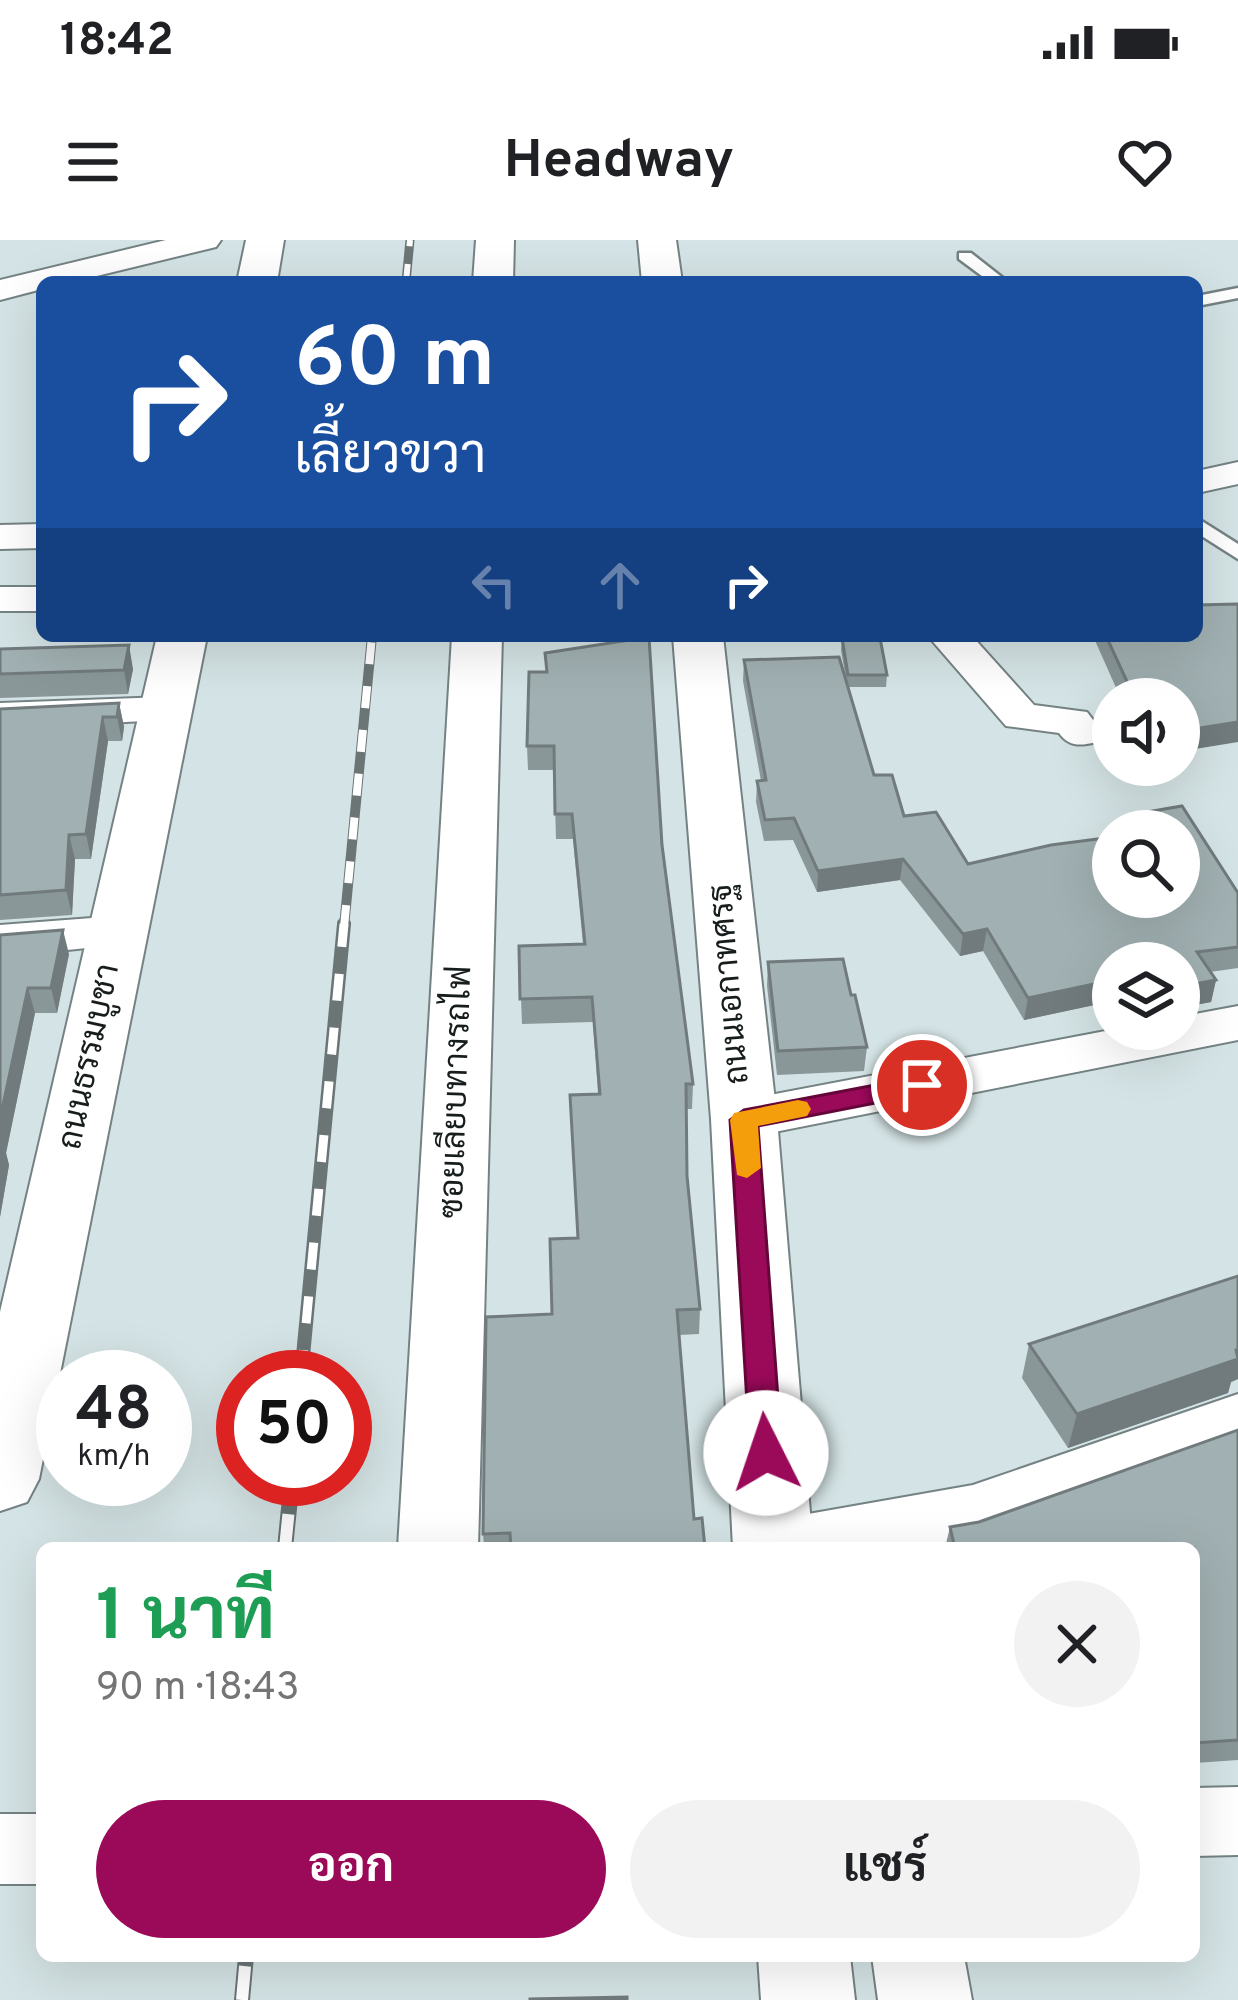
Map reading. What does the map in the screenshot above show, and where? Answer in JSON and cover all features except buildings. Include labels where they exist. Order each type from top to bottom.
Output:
[{"type":"main road","points":[[258,276],[266,240]]},
{"type":"main road","points":[[493,276],[495,240]]},
{"type":"main road","points":[[657,240],[661,276]]},
{"type":"main road","name":"ถนนธรรมบูชา","points":[[0,1479],[181,642]]},
{"type":"main road","name":"ซอยเลียบทางรถไฟ","points":[[438,1542],[477,642]]},
{"type":"main road","name":"ถนนเอกาทศรฐ","points":[[699,642],[744,1120],[773,1542]]},
{"type":"main road","points":[[805,1962],[808,2000]]},
{"type":"main road","points":[[920,1962],[925,2000]]},
{"type":"street","points":[[57,276],[205,240]]},
{"type":"street","points":[[0,290],[36,281]]},
{"type":"street","points":[[1203,481],[1238,473]]},
{"type":"street","points":[[0,537],[36,536]]},
{"type":"street","points":[[0,599],[36,598]]},
{"type":"street","points":[[954,642],[1021,717],[1072,721],[1081,733]]},
{"type":"street","points":[[0,716],[165,710]]},
{"type":"street","points":[[0,940],[118,932]]},
{"type":"street","points":[[744,1120],[1237,1026]]},
{"type":"street","points":[[806,1542],[973,1512],[1238,1419]]},
{"type":"street","points":[[1200,1822],[1238,1821]]},
{"type":"street","points":[[0,1849],[36,1849]]},
{"type":"lane","points":[[964,256],[992,276]]},
{"type":"lane","points":[[1203,300],[1238,293]]},
{"type":"lane","points":[[1203,528],[1238,553]]},
{"type":"railway","points":[[407,276],[410,240]]},
{"type":"railway","points":[[344,927],[371,642]]},
{"type":"railway","points":[[304,1350],[344,924]]},
{"type":"railway","points":[[286,1542],[289,1506]]},
{"type":"railway","points":[[242,2000],[245,1962]]},
{"type":"slow traffic","points":[[747,1168],[744,1120],[798,1109]]},
{"type":"route","points":[[766,1453],[744,1120],[922,1085]]}]
